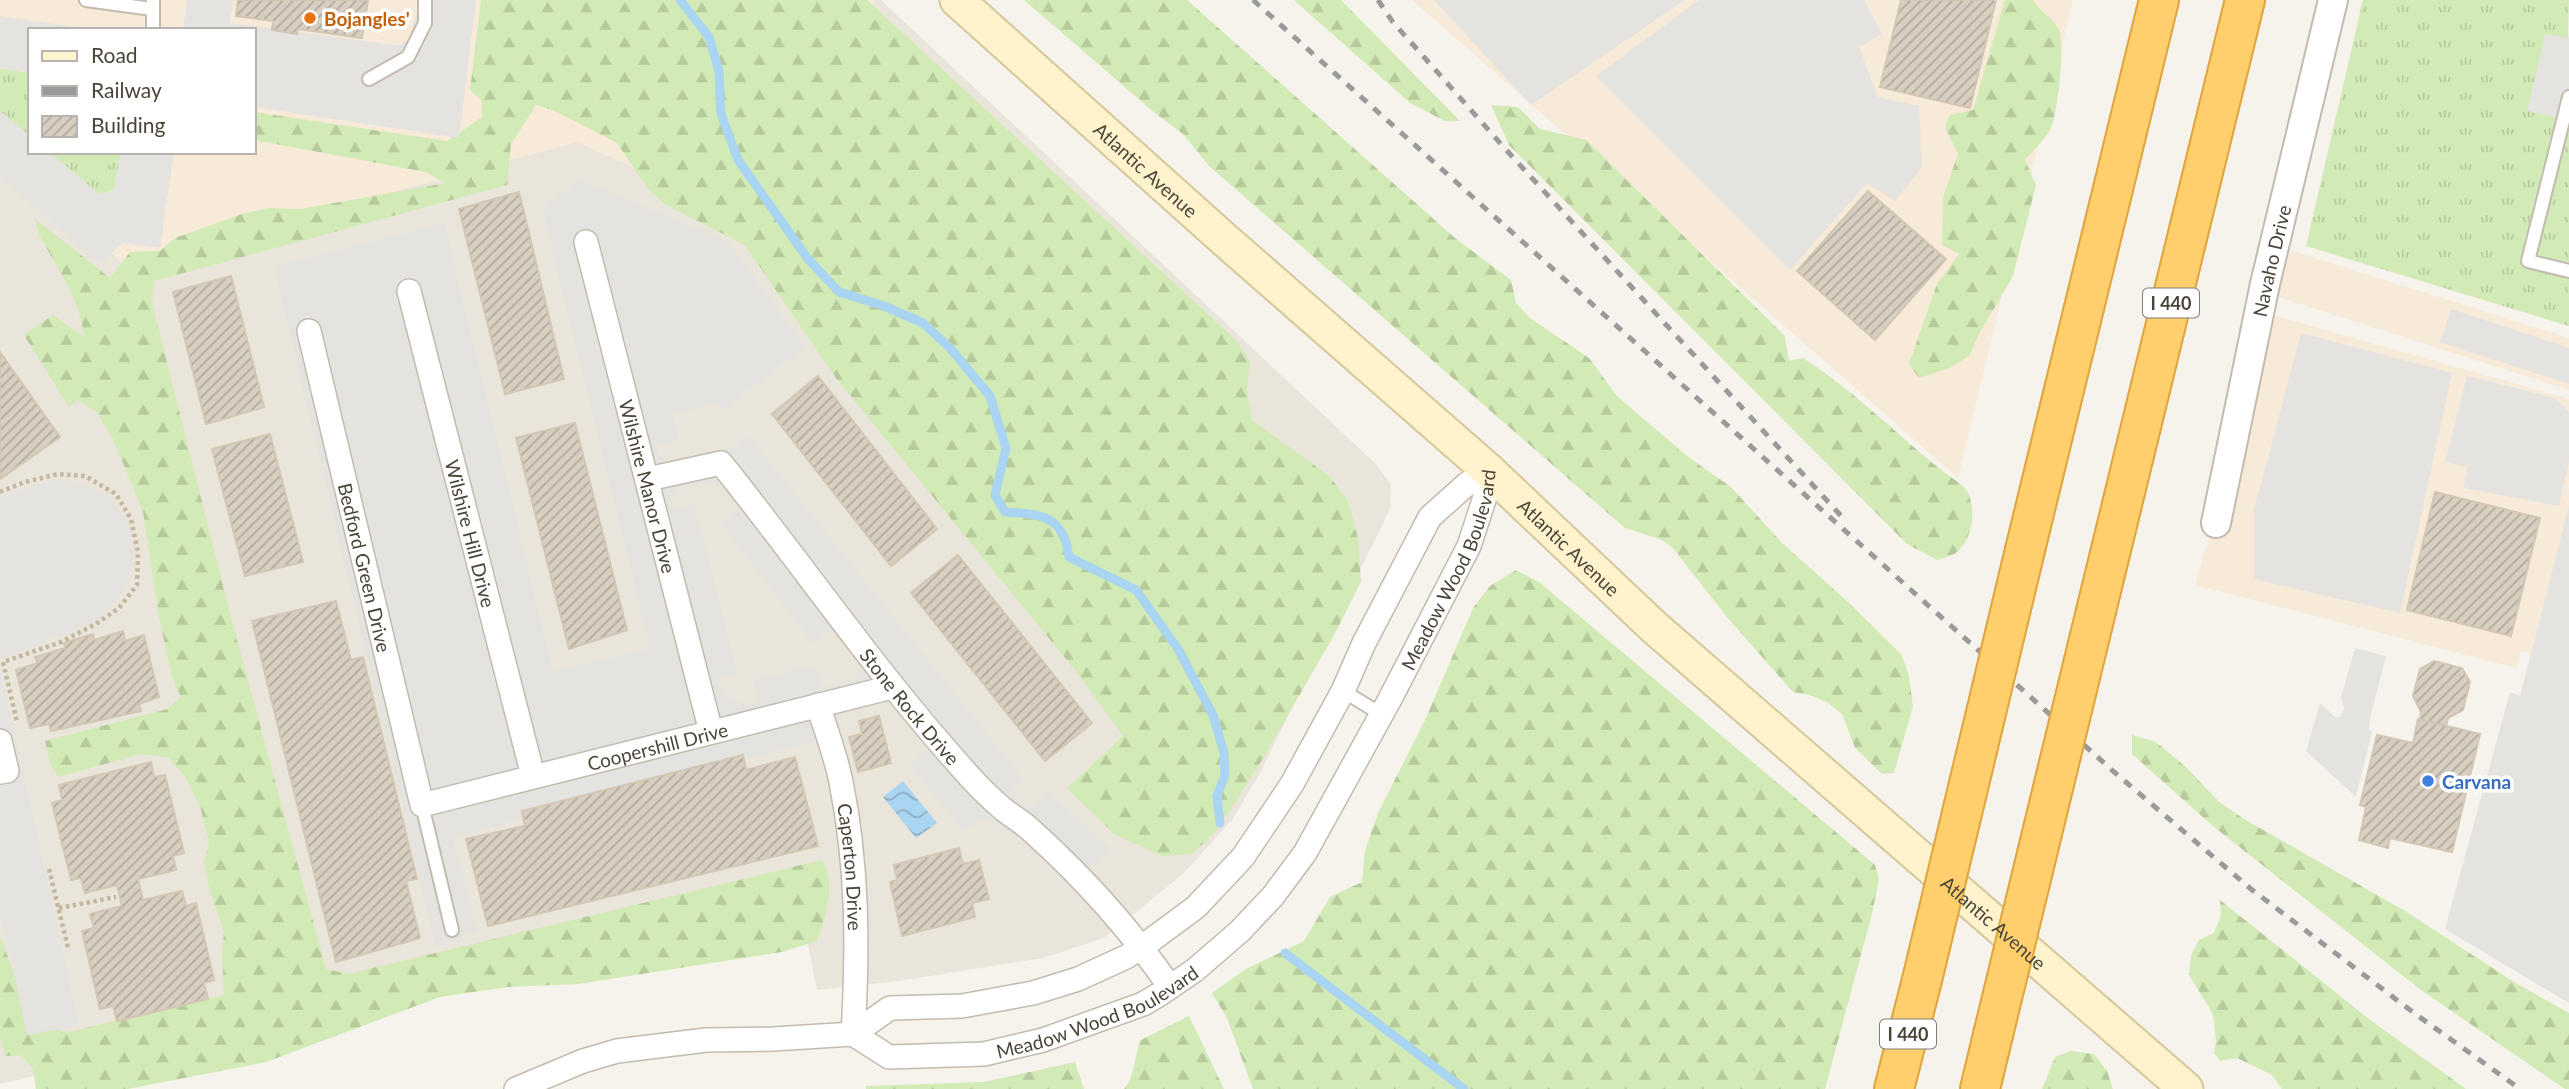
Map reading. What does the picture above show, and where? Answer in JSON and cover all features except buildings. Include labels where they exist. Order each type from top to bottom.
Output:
[{"type":"highway","name":"I 440","points":[[1894,1089],[2159,0]]},
{"type":"highway","name":"I 440","points":[[1980,1089],[2245,0]]},
{"type":"main road","name":"Atlantic Avenue","points":[[957,0],[1488,470],[1654,626],[2186,1089]]},
{"type":"street","name":"Navaho Drive","points":[[2216,523],[2267,272],[2333,0]]},
{"type":"street","name":"Wilshire Manor Drive","points":[[586,242],[710,732]]},
{"type":"street","name":"Wilshire Hill Drive","points":[[409,291],[533,776]]},
{"type":"street","name":"Bedford Green Drive","points":[[309,331],[422,805]]},
{"type":"street","name":"Stone Rock Drive","points":[[648,479],[721,463],[892,687],[963,770],[1087,883],[1142,947],[1170,987]]},
{"type":"street","name":"Meadow Wood Boulevard","points":[[1488,470],[1484,500],[1469,546],[1305,853],[1273,896],[1195,970],[1143,1004],[1043,1040],[984,1054],[889,1057],[853,1034],[890,1008],[961,1006],[1033,993],[1078,979],[1126,957],[1196,907],[1243,857],[1292,784],[1343,691],[1364,643],[1430,517],[1467,484],[1488,470]]},
{"type":"street","name":"Coopershill Drive","points":[[422,805],[892,687]]},
{"type":"street","name":"Caperton Drive","points":[[818,705],[841,780],[848,825],[858,965],[853,1034]]},
{"type":"street","points":[[0,741],[7,771],[0,772]]},
{"type":"street","points":[[516,1089],[617,1051],[706,1040],[853,1034]]},
{"type":"lane","points":[[86,0],[153,4],[153,28]]},
{"type":"lane","points":[[369,79],[408,57],[425,23],[425,0]]},
{"type":"lane","points":[[2569,97],[2528,261],[2569,271]]},
{"type":"lane","points":[[1343,691],[1381,714]]},
{"type":"lane","points":[[422,805],[452,930]]},
{"type":"path","points":[[0,492],[24,482],[58,474],[85,476],[116,494],[131,519],[138,552],[137,585],[119,607],[96,624],[61,642],[3,662],[18,726]]},
{"type":"path","points":[[49,869],[68,948]]},
{"type":"path","points":[[58,909],[116,897]]},
{"type":"shaded area","points":[[0,0],[874,0],[785,235],[577,142],[124,264],[0,152]]},
{"type":"shaded area","points":[[187,0],[233,0],[230,23],[400,46],[409,38],[418,0],[476,0],[459,138],[256,107],[256,28],[183,28]]},
{"type":"shaded area","points":[[874,0],[881,0],[1377,465],[1391,485],[1390,509],[1258,777],[1232,820],[1184,873],[1104,938],[1043,958],[898,981],[817,990],[799,900],[0,1084],[0,152],[124,264],[577,142],[785,235]]},
{"type":"shaded area","points":[[1412,0],[2073,0],[1958,478]]},
{"type":"shaded area","points":[[1434,0],[1685,0],[1531,105]]},
{"type":"shaded area","points":[[1699,0],[1864,0],[1882,34],[1859,47],[1878,97],[1919,106],[1922,167],[1895,201],[1867,183],[1790,270],[1596,76]]},
{"type":"shaded area","points":[[0,16],[81,28],[28,28],[28,73],[0,68]]},
{"type":"shaded area","points":[[2545,34],[2568,38],[2569,35],[2569,120],[2527,111]]},
{"type":"shaded area","points":[[0,111],[28,134],[28,154],[51,154],[99,194],[114,190],[121,154],[174,154],[160,248],[122,243],[101,264],[0,177]]},
{"type":"shaded area","points":[[581,180],[727,241],[806,347],[724,409],[713,404],[673,415],[678,440],[657,445],[658,454],[665,460],[676,462],[737,446],[749,436],[1023,779],[1008,794],[1030,809],[1048,790],[1110,849],[1071,884],[1027,845],[997,824],[979,819],[964,832],[909,764],[927,750],[924,741],[891,703],[886,702],[840,715],[815,741],[453,837],[477,931],[436,948],[274,267],[444,223],[553,671],[650,649],[542,207]],"holes":[[[716,481],[724,486],[738,509],[721,524],[813,644],[824,633],[835,630],[860,663],[855,679],[826,687],[821,682],[816,665],[754,680],[758,697],[754,704],[745,705],[727,697],[720,689],[717,681],[719,678],[737,674],[694,504],[673,508],[669,505],[671,496],[679,488]]]},
{"type":"shaded area","points":[[2290,250],[2569,338],[2569,390],[2278,297]]},
{"type":"shaded area","points":[[2451,309],[2569,348],[2569,384],[2440,342]]},
{"type":"shaded area","points":[[2273,315],[2569,399],[2569,481],[2566,492],[2569,487],[2569,663],[2521,651],[2516,668],[2195,585]]},
{"type":"shaded area","points":[[2301,333],[2452,373],[2400,613],[2254,579],[2254,510]]},
{"type":"shaded area","points":[[2467,376],[2555,398],[2569,412],[2569,461],[2559,506],[2464,488],[2467,467],[2445,462]]},
{"type":"shaded area","points":[[53,480],[79,483],[108,496],[128,522],[134,545],[133,564],[122,593],[96,621],[0,659],[0,497]]},
{"type":"shaded area","points":[[2569,506],[2569,1003],[2445,929],[2510,692],[2520,696]]},
{"type":"shaded area","points":[[2355,648],[2386,656],[2370,718],[2369,728],[2372,732],[2356,797],[2306,751],[2320,703],[2336,718],[2340,717],[2344,709],[2341,697]]},
{"type":"shaded area","points":[[0,668],[79,1025],[27,1035],[0,911]]},
{"type":"green space","points":[[481,0],[867,0],[1236,340],[1250,361],[1247,390],[1252,420],[1329,476],[1348,500],[1358,539],[1361,582],[1333,637],[1262,760],[1217,830],[1192,854],[1162,856],[1114,834],[1067,788],[1123,736],[1079,675],[835,377],[745,245],[666,205],[649,190],[617,143],[553,110],[536,105],[511,144],[507,185],[154,281],[152,303],[231,618],[326,969],[348,974],[822,860],[829,880],[829,890],[817,941],[782,952],[578,984],[508,987],[440,997],[266,1062],[128,1089],[36,1089],[33,1068],[21,1055],[6,1056],[0,1039],[0,936],[33,1025],[68,1032],[224,995],[224,931],[210,892],[204,862],[209,842],[200,806],[185,777],[168,757],[141,754],[58,777],[51,766],[45,741],[167,709],[181,697],[172,678],[159,616],[143,512],[116,446],[97,412],[77,400],[69,407],[24,335],[53,315],[84,337],[77,306],[40,236],[35,219],[110,278],[130,252],[160,251],[175,238],[242,214],[268,208],[300,209],[446,183],[425,172],[256,140],[256,112],[447,141],[482,117],[482,101],[470,90]]},
{"type":"green space","points":[[1024,0],[1187,0],[1455,238],[1511,280],[1516,303],[1530,318],[1589,358],[1617,396],[1687,456],[1731,487],[1782,543],[1902,655],[1909,677],[1913,706],[1894,773],[1882,774],[1855,748],[1842,714],[1827,702],[1793,692],[1726,616],[1673,548],[1662,540],[1625,528],[1209,166],[1183,134],[1156,114]]},
{"type":"green space","points":[[1294,0],[1341,0],[1460,121],[1445,121],[1410,103]]},
{"type":"green space","points":[[2005,0],[2033,0],[2058,28],[2061,62],[2056,110],[2050,130],[2025,160],[2036,185],[2013,276],[1969,356],[1950,368],[1919,378],[1909,364],[1937,284],[1959,254],[1942,245],[1943,197],[1958,154],[1945,127],[1950,115],[1973,110]]},
{"type":"green space","points":[[2363,0],[2569,0],[2568,38],[2528,111],[2569,120],[2569,326],[2306,246]]},
{"type":"green space","points":[[0,68],[28,73],[28,134],[0,111]]},
{"type":"green space","points":[[1491,105],[1518,107],[1540,129],[1586,140],[1785,336],[1789,361],[1803,358],[1821,370],[1963,486],[1968,493],[1972,516],[1970,532],[1957,552],[1937,560],[1907,544],[1509,145]]},
{"type":"green space","points":[[51,154],[121,154],[114,190],[99,194]]},
{"type":"green space","points":[[1516,570],[1539,582],[1875,865],[1879,879],[1872,914],[1825,1089],[1253,1089],[1227,1018],[1212,993],[1246,969],[1304,941],[1330,897],[1362,882],[1365,851],[1378,813],[1425,720],[1473,608],[1490,586]]},
{"type":"green space","points":[[2132,735],[2156,742],[2187,768],[2218,801],[2244,819],[2405,911],[2514,982],[2569,1013],[2569,1089],[2565,1089],[2421,990],[2214,827],[2132,754]]},
{"type":"green space","points":[[2220,900],[2369,1019],[2466,1089],[2282,1089],[2272,1075],[2237,1058],[2220,1061],[2214,1053],[2216,1041],[2213,1014],[2189,975],[2191,955],[2199,940],[2214,933],[2221,915]]},
{"type":"green space","points":[[1189,1016],[1224,1089],[1124,1089],[1130,1079],[1141,1040]]},
{"type":"green space","points":[[2071,1051],[2094,1054],[2107,1071],[2113,1089],[2042,1089],[2055,1057]]},
{"type":"green space","points":[[1075,1062],[1084,1089],[866,1089],[866,1086],[984,1082]]},
{"type":"water","points":[[903,781],[937,823],[916,838],[883,797]]},
{"type":"waterway","points":[[680,0],[709,37],[719,71],[721,114],[738,160],[808,259],[839,292],[884,306],[923,323],[950,348],[990,396],[1006,448],[995,495],[1005,512],[1040,516],[1056,525],[1062,533],[1069,557],[1136,590],[1178,649],[1213,715],[1224,753],[1225,775],[1217,796],[1220,823]]},
{"type":"waterway","points":[[1285,953],[1464,1089]]},
{"type":"railway","points":[[1253,0],[2113,771],[2251,889],[2414,1013],[2520,1089]]},
{"type":"railway","points":[[1378,0],[1392,21],[1509,153],[1843,518]]},
{"type":"place","name":"Bojangles'","points":[[310,18]]},
{"type":"place","name":"Carvana","points":[[2428,781]]}]
